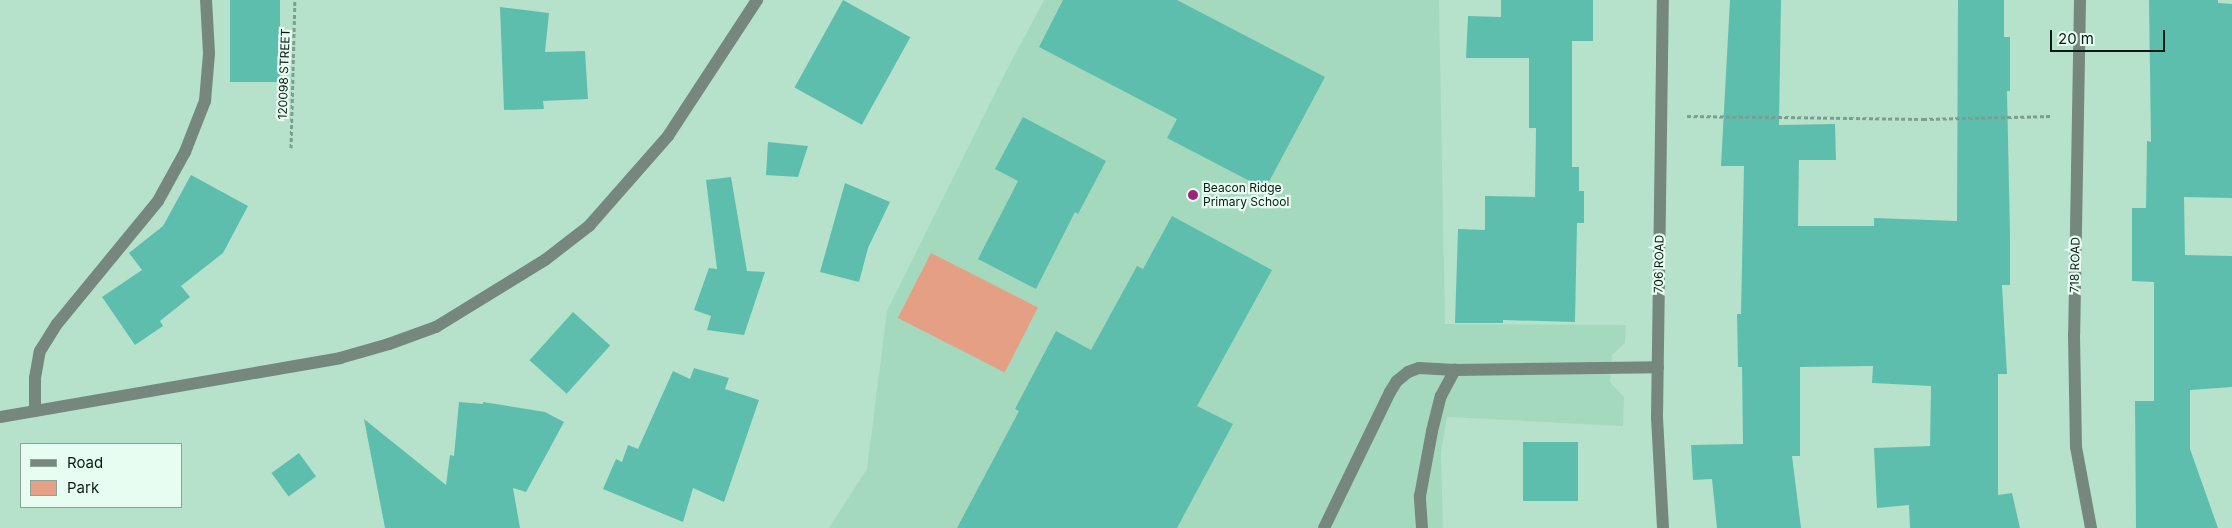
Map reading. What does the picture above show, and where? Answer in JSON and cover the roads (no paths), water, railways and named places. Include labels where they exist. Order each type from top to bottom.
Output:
[{"type":"street","points":[[35,411],[34,378],[40,351],[57,324],[158,202],[185,152],[204,101],[208,54],[206,0]]},
{"type":"street","points":[[0,417],[340,358],[390,344],[436,327],[545,260],[589,226],[668,136],[757,0]]},
{"type":"street","name":"706 ROAD","points":[[1663,0],[1657,418],[1663,528]]},
{"type":"street","name":"718 ROAD","points":[[2080,0],[2074,334],[2076,447],[2091,528]]},
{"type":"street","points":[[1324,528],[1397,381],[1420,368],[1456,370],[1658,367]]},
{"type":"street","points":[[1422,528],[1420,496],[1432,431],[1441,396],[1456,370]]},
{"type":"place","name":"Beacon Ridge Primary School","points":[[1193,195]]}]
